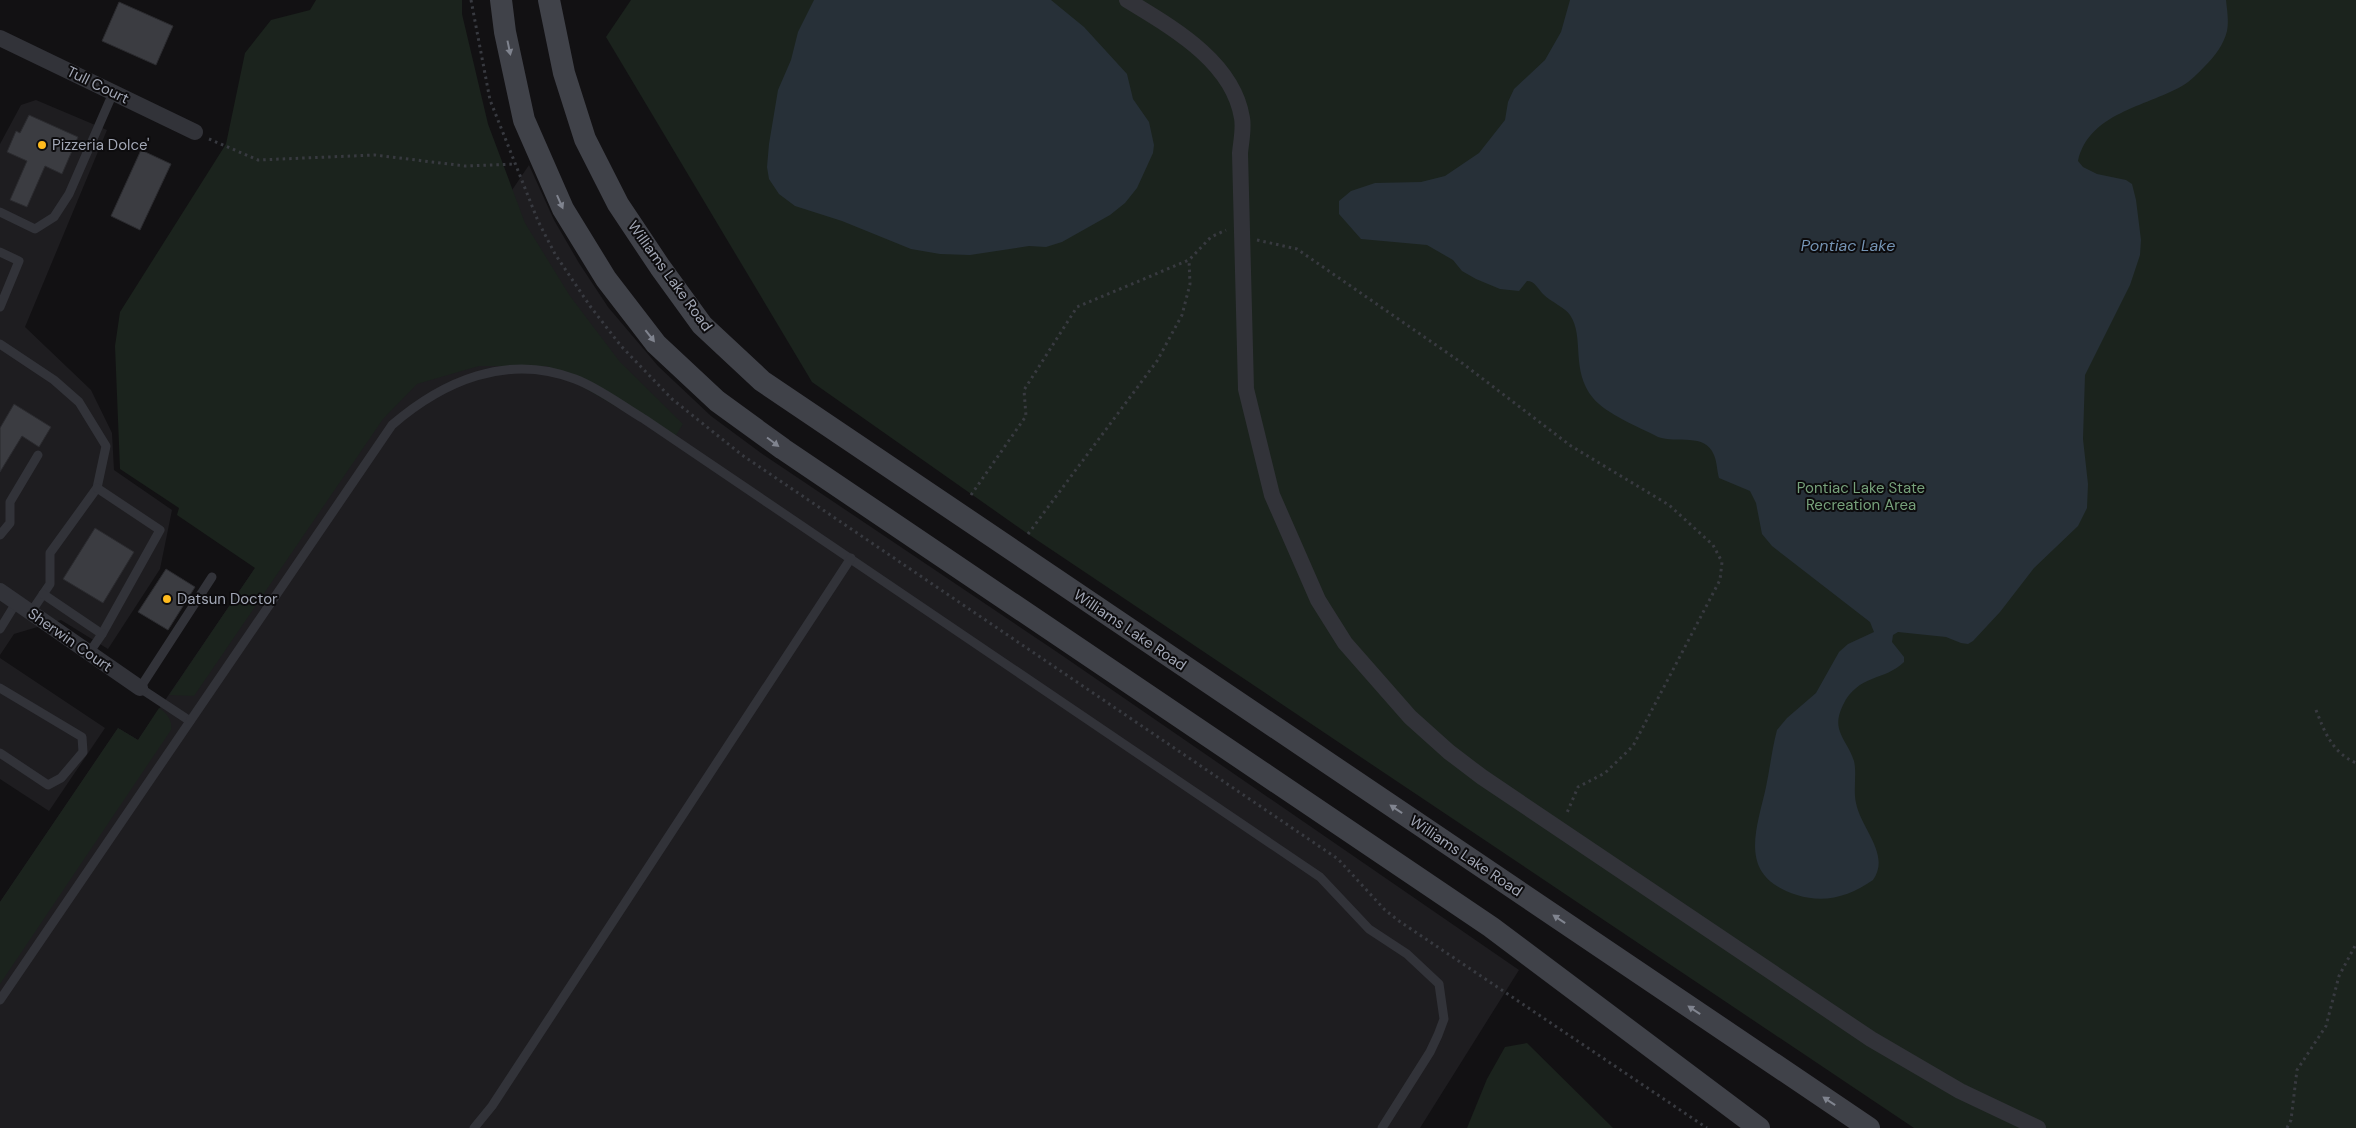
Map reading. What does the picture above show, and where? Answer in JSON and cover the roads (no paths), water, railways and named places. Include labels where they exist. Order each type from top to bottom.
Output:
[{"type":"main road","points":[[501,0],[505,32],[524,120],[563,209],[606,278],[656,344],[717,401],[791,455],[1491,927],[1759,1128]]},
{"type":"main road","name":"Williams Lake Road","points":[[549,0],[564,73],[585,139],[618,204],[702,325],[762,381],[1870,1128]]},
{"type":"street","points":[[1127,0],[1164,23],[1200,51],[1220,70],[1233,90],[1242,118],[1240,153],[1246,389],[1272,496],[1318,600],[1345,644],[1410,717],[1449,752],[1482,777],[1879,1044],[1960,1091],[2038,1128]]},
{"type":"street","name":"Tull Court","points":[[0,38],[195,132]]},
{"type":"street","name":"Sherwin Court","points":[[0,591],[140,688]]},
{"type":"lane","points":[[0,212],[35,229],[54,217],[69,194],[113,93]]},
{"type":"lane","points":[[0,252],[19,261],[0,307]]},
{"type":"lane","points":[[0,344],[54,380],[78,402],[106,446],[97,488],[50,553],[50,584],[30,612]]},
{"type":"lane","points":[[0,1000],[392,425],[407,411],[436,392],[473,376],[492,371],[529,370],[549,372],[575,379],[644,419],[1320,877],[1369,929],[1407,954],[1439,984],[1444,1019],[1430,1052],[1382,1128]]},
{"type":"lane","points":[[0,535],[10,523],[10,502],[38,454]]},
{"type":"lane","points":[[89,652],[102,634],[160,530],[97,488]]},
{"type":"lane","points":[[474,1128],[492,1106],[850,558]]},
{"type":"lane","points":[[190,721],[140,688],[212,576]]},
{"type":"lane","points":[[43,594],[102,634]]},
{"type":"lane","points":[[0,629],[16,603]]},
{"type":"lane","points":[[0,688],[82,737],[83,752],[61,778],[48,785],[0,753]]},
{"type":"water","points":[[814,0],[1051,0],[1084,27],[1127,74],[1133,99],[1149,122],[1154,145],[1153,153],[1137,188],[1125,203],[1110,215],[1062,242],[1046,247],[1029,246],[970,255],[940,254],[911,249],[842,221],[795,206],[779,194],[769,179],[767,167],[769,144],[778,90],[791,60],[798,32]]},
{"type":"water","name":"Pontiac Lake","points":[[1570,0],[2226,0],[2228,19],[2226,36],[2209,62],[2182,86],[2120,113],[2106,122],[2094,132],[2084,145],[2078,161],[2083,167],[2097,174],[2126,180],[2132,184],[2141,240],[2140,255],[2130,285],[2085,375],[2083,439],[2088,484],[2087,508],[2078,526],[2034,568],[2000,612],[1973,641],[1968,644],[1946,637],[1898,632],[1893,635],[1892,642],[1904,657],[1904,662],[1897,668],[1864,683],[1849,695],[1839,714],[1839,728],[1854,761],[1855,793],[1859,813],[1873,842],[1879,861],[1878,871],[1873,880],[1864,886],[1837,897],[1807,898],[1778,887],[1765,876],[1758,864],[1755,851],[1756,836],[1777,730],[1787,718],[1816,693],[1839,652],[1848,644],[1874,632],[1870,622],[1772,546],[1762,534],[1756,503],[1750,491],[1719,478],[1714,455],[1704,443],[1658,437],[1614,415],[1593,398],[1582,376],[1577,333],[1570,315],[1546,297],[1534,284],[1527,281],[1519,291],[1500,289],[1462,271],[1453,260],[1427,245],[1361,239],[1339,214],[1339,201],[1351,191],[1375,183],[1421,182],[1445,176],[1479,153],[1505,120],[1508,102],[1514,89],[1545,60],[1561,32]]},
{"type":"place","name":"Pizzeria Dolce'","points":[[42,145]]},
{"type":"place","name":"Datsun Doctor","points":[[167,599]]},
{"type":"park label","name":"Pontiac Lake State Recreation Area","points":[[1861,496]]}]
